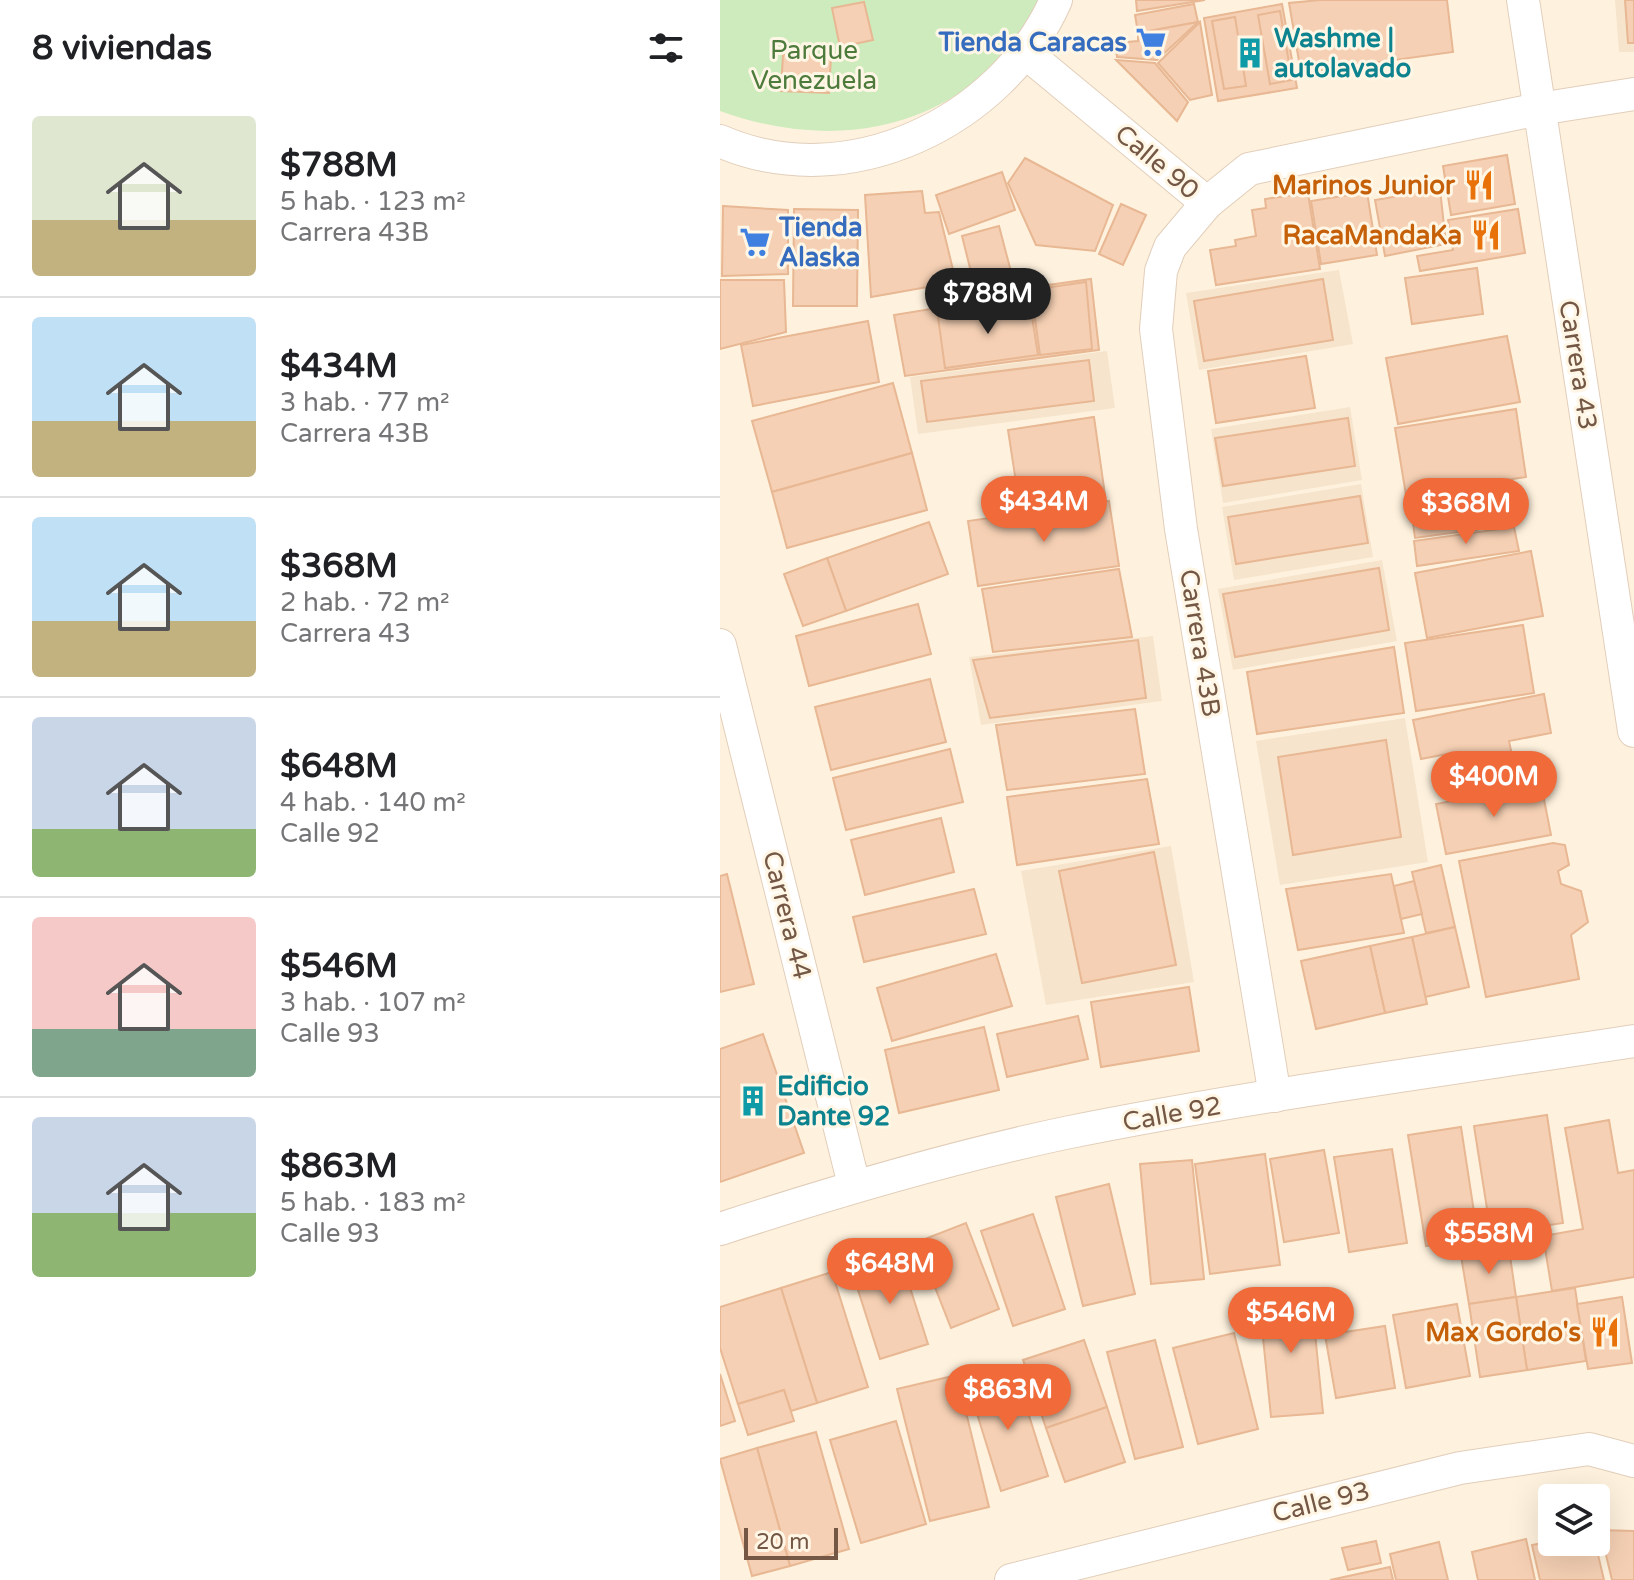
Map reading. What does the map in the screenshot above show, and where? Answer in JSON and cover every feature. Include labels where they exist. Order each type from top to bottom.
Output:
[{"type":"street","points":[[720,141],[784,158],[839,158],[893,147],[944,125],[989,93],[1026,53],[1056,0]]},
{"type":"street","name":"Carrera 43","points":[[1523,0],[1634,731]]},
{"type":"street","name":"Calle 90","points":[[1026,53],[1207,203],[1249,169],[1265,163],[1539,109],[1634,94]]},
{"type":"street","name":"Carrera 43B","points":[[1207,203],[1170,247],[1157,292],[1156,329],[1181,529],[1275,1096]]},
{"type":"street","name":"Carrera 44","points":[[720,645],[854,1185]]},
{"type":"street","name":"Calle 92","points":[[720,1229],[854,1185],[1064,1133],[1275,1096],[1634,1041]]},
{"type":"street","name":"Calle 93","points":[[1011,1580],[1460,1468],[1589,1449],[1634,1461]]},
{"type":"shaded area","points":[[1615,0],[1634,0],[1634,52],[1619,52]]},
{"type":"shaded area","points":[[1339,270],[1353,344],[1199,370],[1186,293]]},
{"type":"shaded area","points":[[1107,351],[1115,408],[918,434],[910,377]]},
{"type":"shaded area","points":[[1350,407],[1362,480],[1223,503],[1211,429]]},
{"type":"shaded area","points":[[1361,484],[1373,557],[1234,580],[1222,507]]},
{"type":"shaded area","points":[[1382,560],[1397,641],[1233,670],[1218,589]]},
{"type":"shaded area","points":[[1153,636],[1162,701],[981,725],[969,657]]},
{"type":"shaded area","points":[[1405,718],[1428,862],[1280,885],[1256,741]]},
{"type":"shaded area","points":[[1171,846],[1194,982],[1046,1005],[1021,871]]},
{"type":"green space","name":"Parque Venezuela","points":[[720,0],[1039,0],[1011,48],[981,77],[948,100],[913,116],[876,126],[838,131],[760,123],[720,111]]},
{"type":"building","points":[[1136,0],[1205,0],[1137,11]]},
{"type":"building","points":[[1320,0],[1447,0],[1453,52],[1301,73],[1289,3]]},
{"type":"building","points":[[1625,0],[1634,0],[1634,43],[1628,43]]},
{"type":"building","points":[[864,2],[873,40],[840,47],[832,8]]},
{"type":"building","points":[[1194,4],[1198,22],[1138,33],[1135,15]]},
{"type":"building","name":"Washme | autolavado","points":[[1282,4],[1297,88],[1218,101],[1204,18]]},
{"type":"building","points":[[1280,11],[1292,80],[1270,84],[1258,15]]},
{"type":"building","points":[[1235,17],[1246,86],[1224,89],[1212,21]]},
{"type":"building","name":"Tienda Caracas","points":[[1198,22],[1157,60],[1117,57],[1115,43],[1138,41],[1138,33]]},
{"type":"building","points":[[1200,22],[1212,95],[1190,100],[1158,63]]},
{"type":"building","points":[[783,54],[831,57],[829,93],[781,91]]},
{"type":"building","points":[[1116,60],[1155,63],[1188,102],[1177,121]]},
{"type":"building","name":"Marinos Junior","points":[[1507,155],[1515,204],[1451,215],[1443,166]]},
{"type":"building","points":[[1025,158],[1113,205],[1095,251],[1036,245],[1008,183]]},
{"type":"building","points":[[1002,172],[1015,210],[949,234],[936,195]]},
{"type":"building","points":[[1440,189],[1446,244],[1385,256],[1375,200]]},
{"type":"building","points":[[922,191],[925,213],[939,212],[956,282],[871,297],[865,195]]},
{"type":"building","points":[[1367,192],[1377,255],[1321,264],[1311,201]]},
{"type":"building","points":[[1308,193],[1320,269],[1216,285],[1210,250],[1236,246],[1235,240],[1256,236],[1252,210],[1266,208],[1265,199]]},
{"type":"building","points":[[1121,204],[1146,215],[1123,265],[1099,254]]},
{"type":"building","name":"Tienda Alaska","points":[[723,206],[788,210],[788,274],[722,276]]},
{"type":"building","points":[[794,209],[858,210],[857,306],[793,306]]},
{"type":"building","name":"RacaMandaKa","points":[[1518,209],[1525,253],[1420,271],[1417,256],[1453,250],[1448,220]]},
{"type":"building","points":[[999,226],[1014,283],[976,292],[962,236]]},
{"type":"building","points":[[1477,268],[1483,314],[1412,324],[1405,278]]},
{"type":"building","points":[[1091,279],[1099,350],[905,376],[894,315],[1028,293],[1026,288]]},
{"type":"building","points":[[1323,279],[1333,340],[1204,361],[1194,301]]},
{"type":"building","points":[[720,280],[784,280],[786,332],[720,349]]},
{"type":"building","points":[[1086,282],[1092,349],[1040,355],[1031,290]]},
{"type":"building","points":[[1030,304],[1038,355],[945,368],[938,317]]},
{"type":"building","points":[[868,321],[879,382],[753,406],[741,345]]},
{"type":"building","points":[[1507,336],[1520,402],[1398,424],[1386,358]]},
{"type":"building","points":[[1306,356],[1315,408],[1216,423],[1208,371]]},
{"type":"building","points":[[1089,360],[1094,401],[927,422],[921,381]]},
{"type":"building","points":[[893,383],[912,453],[772,492],[752,421]]},
{"type":"building","points":[[1516,409],[1526,477],[1406,495],[1395,428]]},
{"type":"building","points":[[1094,417],[1105,495],[1020,508],[1008,430]]},
{"type":"building","points":[[1348,418],[1355,466],[1223,486],[1215,438]]},
{"type":"building","points":[[912,453],[927,510],[787,548],[772,492]]},
{"type":"building","points":[[1506,486],[1512,525],[1415,538],[1410,500]]},
{"type":"building","points":[[1360,496],[1368,543],[1236,564],[1228,517]]},
{"type":"building","points":[[1109,501],[1119,566],[978,586],[968,521]]},
{"type":"building","points":[[929,522],[948,574],[846,611],[827,558]]},
{"type":"building","points":[[1514,527],[1519,551],[1417,566],[1414,541]]},
{"type":"building","points":[[1531,551],[1543,616],[1427,638],[1415,573]]},
{"type":"building","points":[[827,558],[846,611],[803,626],[784,574]]},
{"type":"building","points":[[1379,568],[1389,630],[1235,657],[1223,594]]},
{"type":"building","points":[[1119,569],[1132,637],[993,652],[982,589]]},
{"type":"building","points":[[918,604],[931,654],[809,686],[796,636]]},
{"type":"building","points":[[1523,625],[1534,693],[1416,711],[1405,643]]},
{"type":"building","points":[[1138,640],[1146,698],[990,718],[973,660]]},
{"type":"building","points":[[1394,647],[1404,713],[1257,734],[1247,672]]},
{"type":"building","points":[[930,679],[946,742],[831,770],[815,707]]},
{"type":"building","points":[[1544,694],[1551,733],[1509,741],[1515,770],[1454,782],[1447,754],[1421,759],[1413,720]]},
{"type":"building","points":[[1135,709],[1145,774],[1007,790],[996,725]]},
{"type":"building","points":[[1386,740],[1401,837],[1293,855],[1278,757]]},
{"type":"building","points":[[950,749],[963,802],[846,830],[833,778]]},
{"type":"building","points":[[1147,779],[1159,844],[1017,865],[1007,797]]},
{"type":"building","points":[[1541,784],[1551,835],[1446,854],[1436,804]]},
{"type":"building","points":[[941,818],[954,872],[865,895],[851,840]]},
{"type":"building","points":[[1553,843],[1565,845],[1569,865],[1558,871],[1561,884],[1581,891],[1588,922],[1571,935],[1579,979],[1486,997],[1459,861]]},
{"type":"building","points":[[1154,852],[1176,965],[1082,983],[1059,871]]},
{"type":"building","points":[[1441,865],[1455,927],[1426,933],[1412,872]]},
{"type":"building","points":[[727,874],[754,984],[720,992],[720,876]]},
{"type":"building","points":[[1391,874],[1404,933],[1298,950],[1286,889]]},
{"type":"building","points":[[1414,881],[1422,914],[1401,919],[1394,886]]},
{"type":"building","points":[[974,889],[986,934],[864,962],[853,917]]},
{"type":"building","points":[[1455,927],[1469,987],[1425,997],[1412,937]]},
{"type":"building","points":[[1412,937],[1427,1004],[1385,1013],[1370,946]]},
{"type":"building","points":[[1370,946],[1385,1013],[1316,1029],[1301,961]]},
{"type":"building","points":[[996,954],[1012,1006],[892,1041],[877,988]]},
{"type":"building","points":[[1189,987],[1199,1051],[1101,1067],[1091,1002]]},
{"type":"building","points":[[1078,1016],[1088,1059],[1007,1077],[997,1034]]},
{"type":"building","points":[[984,1027],[999,1090],[899,1113],[885,1050]]},
{"type":"building","name":"Edificio Dante 92","points":[[763,1034],[804,1153],[720,1182],[720,1049]]},
{"type":"building","points":[[1547,1115],[1563,1223],[1491,1234],[1474,1126]]},
{"type":"building","points":[[1609,1120],[1618,1173],[1634,1170],[1634,1277],[1552,1291],[1543,1236],[1583,1229],[1565,1128]]},
{"type":"building","points":[[1461,1127],[1478,1238],[1426,1246],[1408,1135]]},
{"type":"building","points":[[1392,1149],[1407,1243],[1349,1252],[1334,1157]]},
{"type":"building","points":[[1324,1150],[1339,1233],[1284,1242],[1270,1159]]},
{"type":"building","points":[[1265,1154],[1280,1265],[1210,1274],[1195,1164]]},
{"type":"building","points":[[1192,1160],[1204,1279],[1151,1284],[1140,1164]]},
{"type":"building","points":[[1109,1184],[1135,1294],[1083,1306],[1056,1197]]},
{"type":"building","points":[[1033,1214],[1065,1309],[1013,1326],[981,1231]]},
{"type":"building","points":[[966,1223],[999,1309],[951,1328],[917,1242]]},
{"type":"building","points":[[1509,1249],[1516,1297],[1469,1304],[1461,1256]]},
{"type":"building","points":[[899,1253],[928,1344],[880,1359],[851,1268]]},
{"type":"building","points":[[832,1272],[868,1387],[817,1403],[781,1288]]},
{"type":"building","points":[[781,1288],[817,1403],[791,1411],[784,1390],[738,1404],[720,1348],[720,1307]]},
{"type":"building","points":[[1575,1288],[1586,1361],[1527,1370],[1516,1297]]},
{"type":"building","points":[[1311,1293],[1323,1413],[1271,1417],[1259,1298]]},
{"type":"building","points":[[1516,1297],[1527,1370],[1480,1377],[1469,1304]]},
{"type":"building","name":"Max Gordo's","points":[[1622,1297],[1632,1363],[1588,1369],[1577,1304]]},
{"type":"building","points":[[1457,1304],[1470,1376],[1406,1388],[1393,1315]]},
{"type":"building","points":[[1385,1326],[1395,1388],[1336,1398],[1325,1335]]},
{"type":"building","points":[[1234,1333],[1258,1429],[1198,1444],[1173,1348]]},
{"type":"building","points":[[1084,1340],[1107,1407],[1046,1428],[1023,1360]]},
{"type":"building","points":[[1155,1340],[1183,1447],[1135,1459],[1107,1352]]},
{"type":"building","points":[[720,1374],[735,1421],[720,1426]]},
{"type":"building","points":[[1016,1374],[1048,1476],[1001,1491],[969,1388]]},
{"type":"building","points":[[957,1375],[989,1507],[930,1521],[897,1389]]},
{"type":"building","points":[[784,1390],[794,1421],[748,1435],[738,1404]]},
{"type":"building","points":[[1107,1407],[1125,1462],[1065,1482],[1046,1428]]},
{"type":"building","points":[[896,1421],[926,1524],[861,1543],[830,1440]]},
{"type":"building","points":[[816,1432],[849,1549],[790,1566],[757,1448]]},
{"type":"building","points":[[757,1448],[790,1566],[752,1576],[720,1459]]},
{"type":"building","points":[[1610,1530],[1634,1531],[1634,1580],[1612,1580],[1606,1556],[1610,1556]]},
{"type":"building","points":[[1526,1539],[1535,1580],[1478,1580],[1472,1552]]},
{"type":"building","points":[[1376,1541],[1381,1563],[1348,1570],[1342,1548]]},
{"type":"building","points":[[1439,1542],[1448,1580],[1396,1580],[1390,1554]]},
{"type":"building","points":[[1538,1544],[1538,1556],[1598,1556],[1604,1580],[1540,1580],[1532,1545]]},
{"type":"building","points":[[1390,1567],[1393,1580],[1330,1580]]},
{"type":"place","name":"Tienda Caracas","points":[[1151,42]]},
{"type":"place","name":"Washme | autolavado","points":[[1250,53]]},
{"type":"place","name":"Marinos Junior","points":[[1479,185]]},
{"type":"place","name":"RacaMandaKa","points":[[1486,235]]},
{"type":"place","name":"Tienda Alaska","points":[[755,242]]},
{"type":"place","name":"Edificio Dante 92","points":[[753,1101]]},
{"type":"place","name":"Max Gordo's","points":[[1605,1332]]}]
